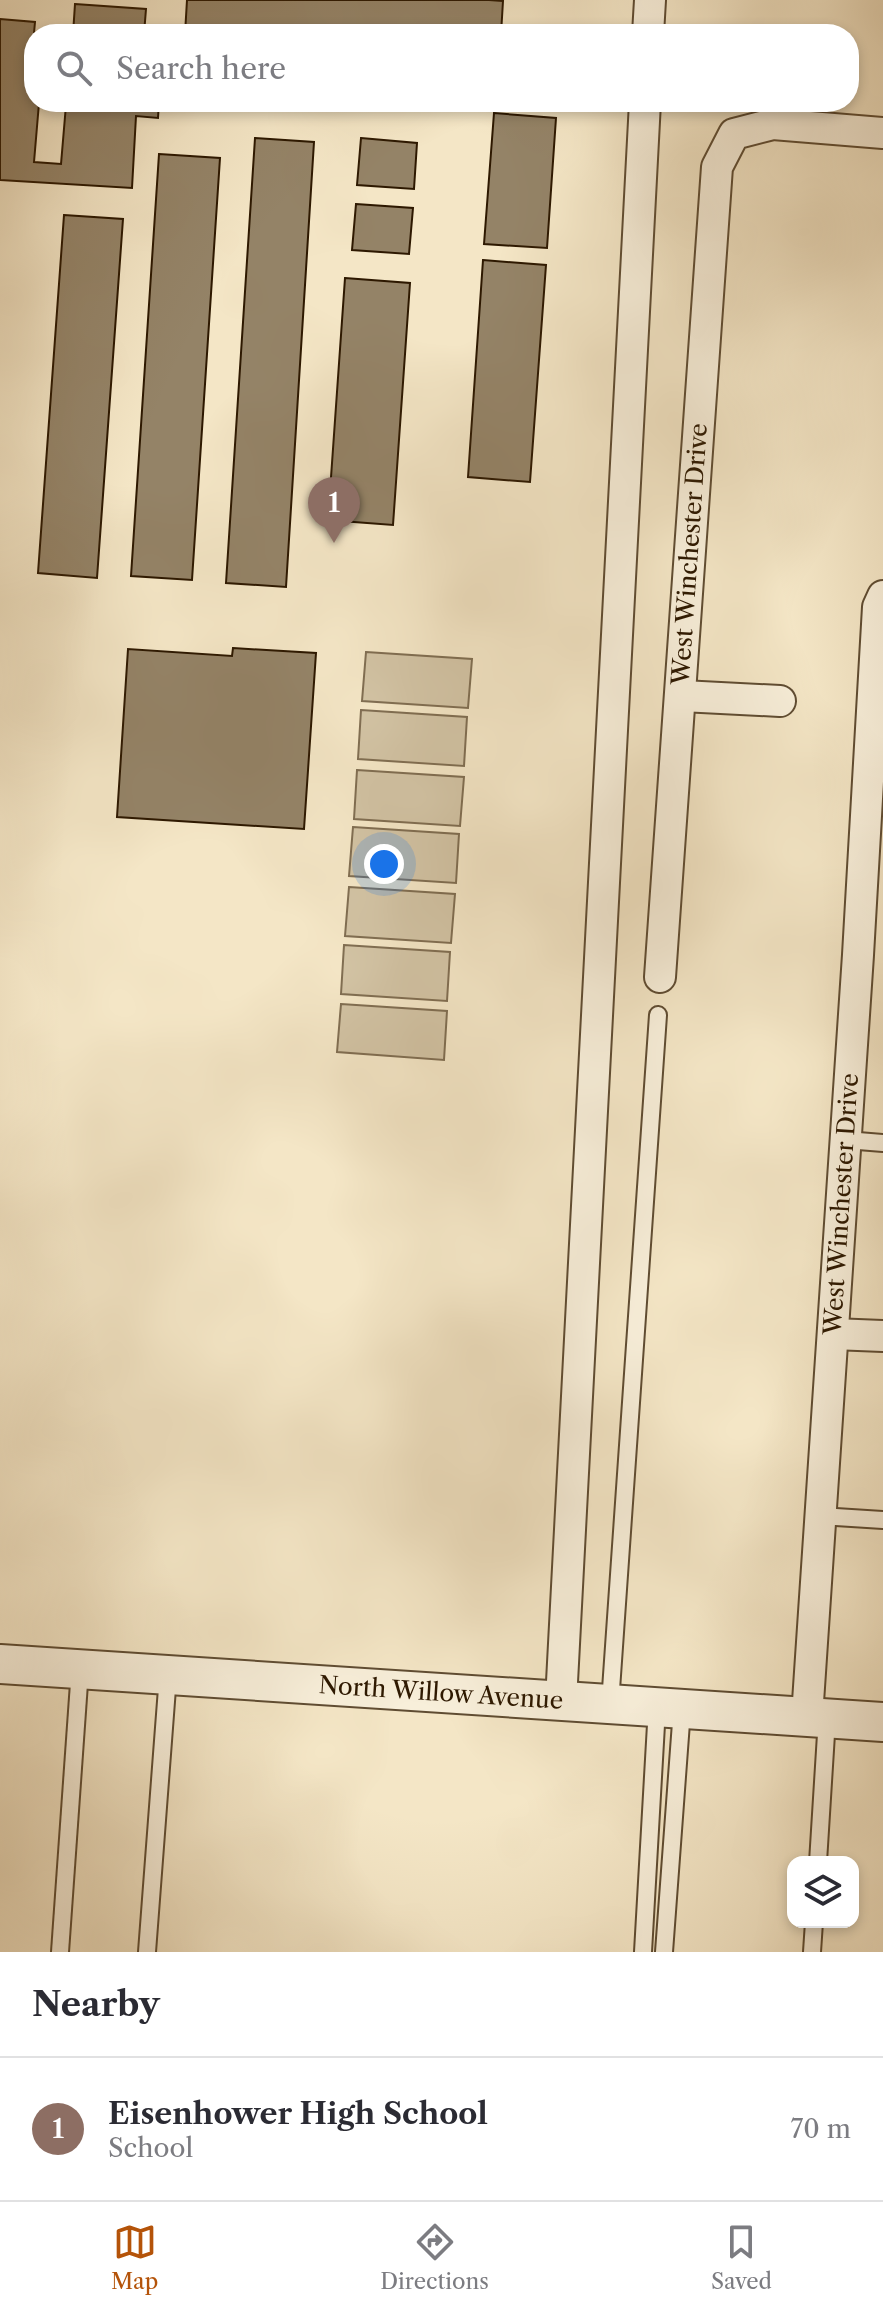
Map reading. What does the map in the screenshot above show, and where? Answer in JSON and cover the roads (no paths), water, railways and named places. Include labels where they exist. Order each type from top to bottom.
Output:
[{"type":"street","points":[[649,24],[650,0]]},
{"type":"street","points":[[561,1701],[644,112]]},
{"type":"street","name":"West Winchester Drive","points":[[660,977],[717,167],[734,134],[773,124],[883,133]]},
{"type":"street","name":"West Winchester Drive","points":[[817,1718],[820,1516],[846,1140],[871,956],[878,607],[883,596]]},
{"type":"street","points":[[682,696],[780,701]]},
{"type":"street","points":[[833,1334],[883,1336]]},
{"type":"street","name":"North Willow Avenue","points":[[0,1664],[883,1722]]},
{"type":"lane","points":[[610,1704],[658,1015]]},
{"type":"lane","points":[[846,1140],[883,1143]]},
{"type":"lane","points":[[820,1516],[883,1520]]},
{"type":"lane","points":[[60,1952],[80,1669]]},
{"type":"lane","points":[[147,1952],[168,1675]]},
{"type":"lane","points":[[643,1952],[669,1708]]},
{"type":"lane","points":[[664,1952],[669,1708]]},
{"type":"lane","points":[[817,1718],[818,1856]]},
{"type":"lane","points":[[812,1952],[814,1928]]},
{"type":"place","name":"Eisenhower High School","points":[[334,543]]}]
